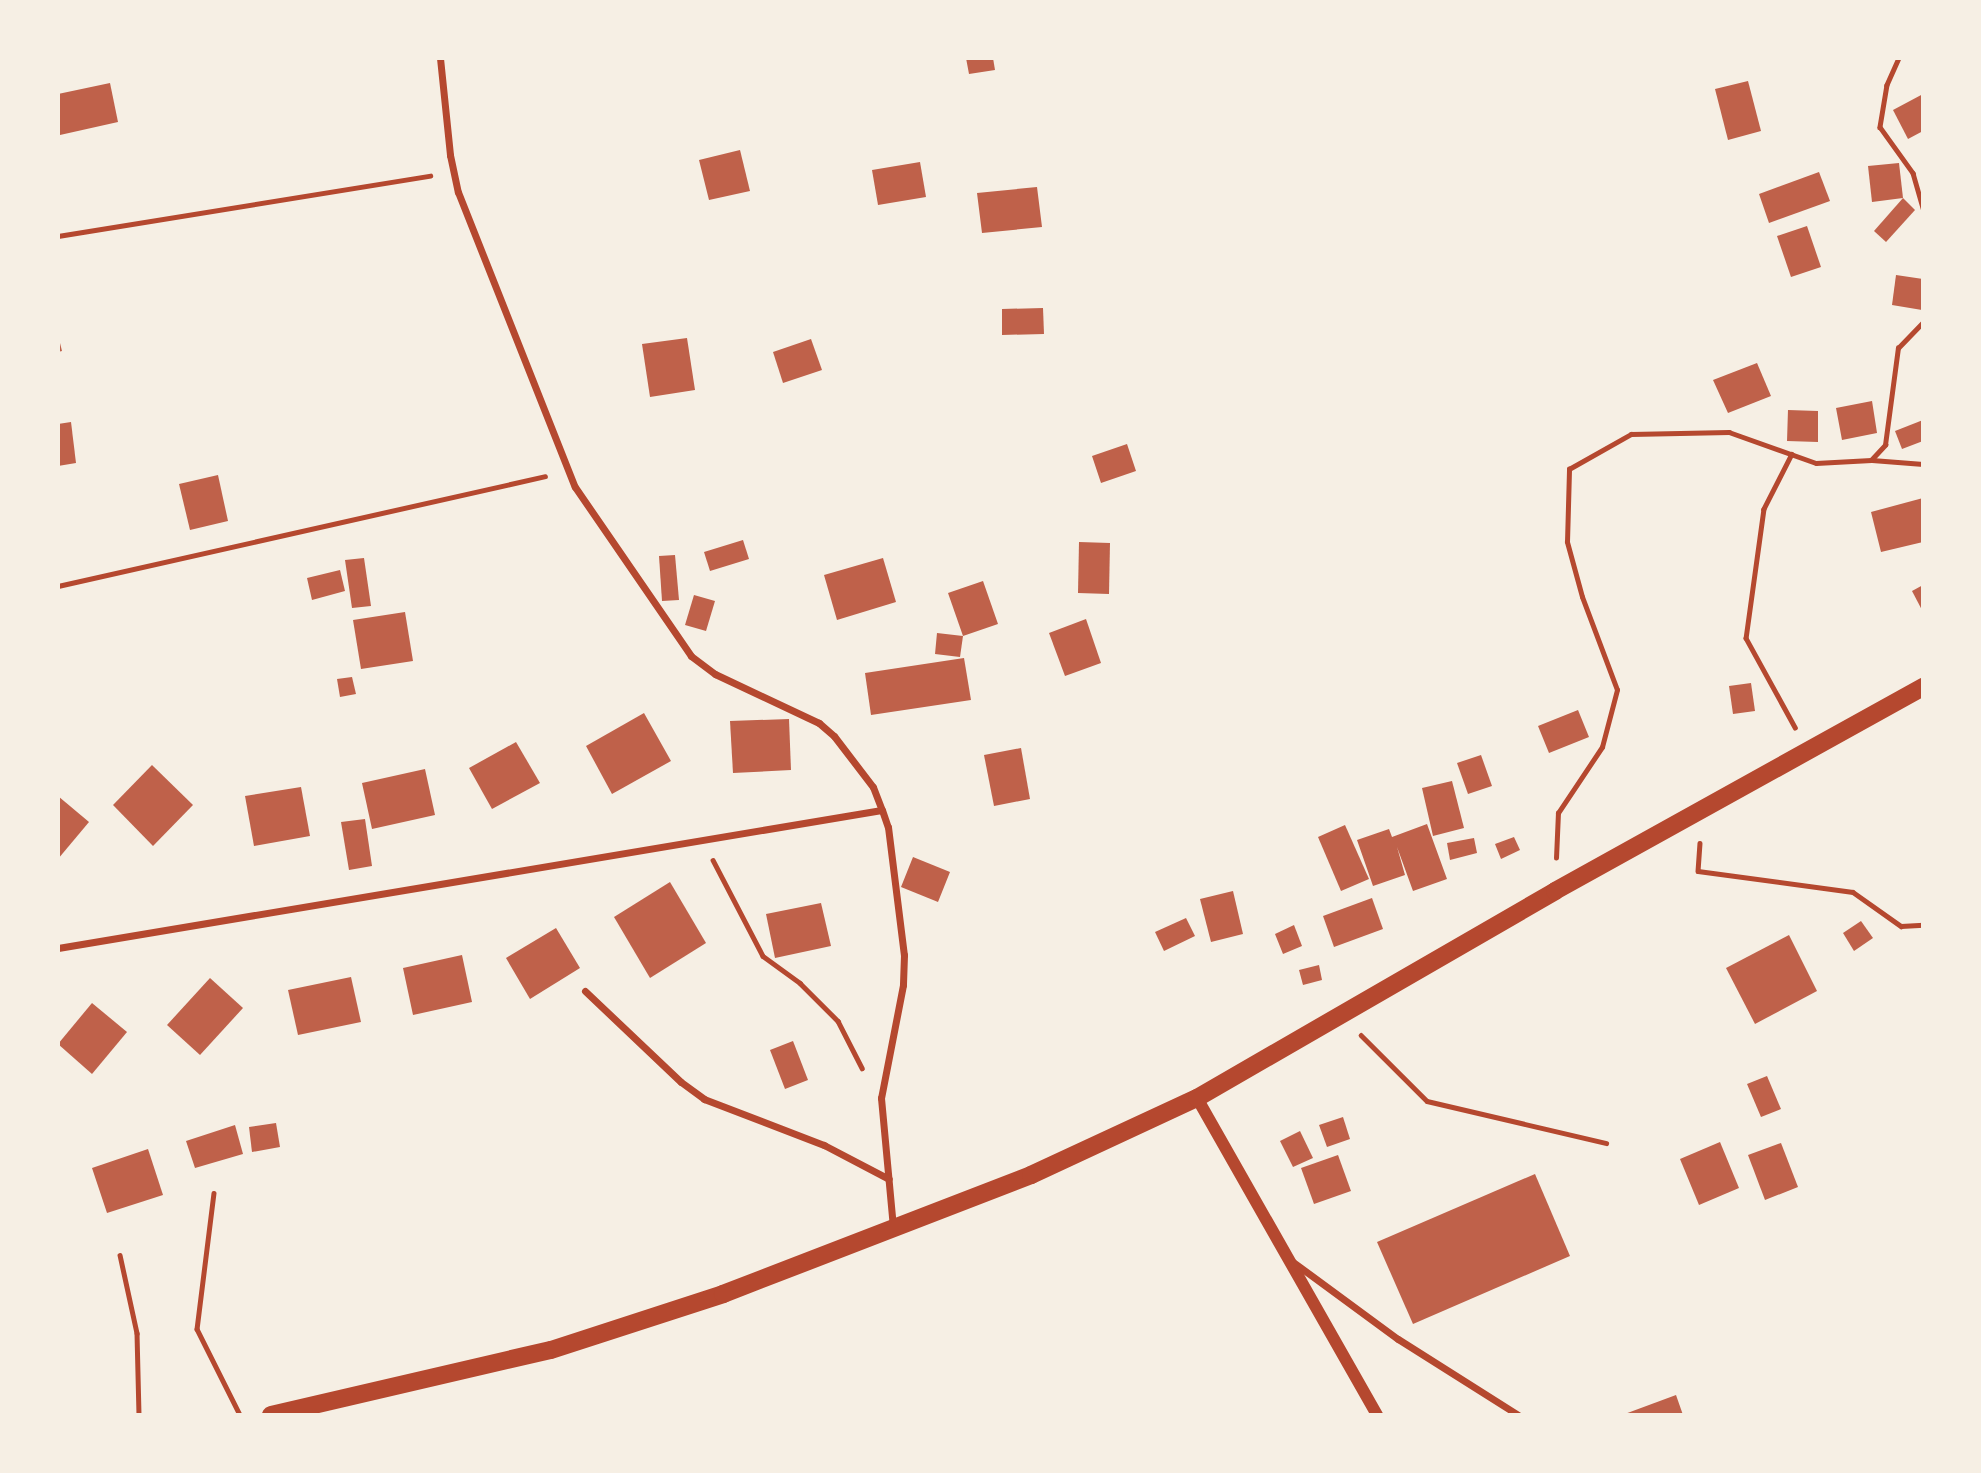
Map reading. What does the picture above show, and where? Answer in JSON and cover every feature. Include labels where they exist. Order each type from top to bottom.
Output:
[{"type":"main road","points":[[271,1415],[551,1350],[723,1294],[1031,1175],[1197,1098],[1555,891],[1923,687]]},
{"type":"street","points":[[440,58],[452,172],[567,471],[691,656],[715,674],[819,723],[834,736],[873,788],[882,810],[888,827],[904,972],[881,1098],[893,1228]]},
{"type":"street","points":[[58,948],[176,926],[882,810]]},
{"type":"street","points":[[585,991],[681,1082],[704,1099],[824,1145],[889,1179]]},
{"type":"street","points":[[1197,1098],[1377,1415]]},
{"type":"street","points":[[1287,1257],[1398,1339],[1518,1415]]},
{"type":"path","points":[[1899,58],[1887,85],[1880,127],[1913,173],[1923,209]]},
{"type":"path","points":[[58,236],[452,172]]},
{"type":"path","points":[[1871,460],[1885,445],[1898,348],[1923,322]]},
{"type":"path","points":[[1555,891],[1558,813],[1602,747],[1617,690],[1582,597],[1567,542],[1569,469],[1631,434],[1728,432],[1816,463],[1871,460],[1923,464]]},
{"type":"path","points":[[1791,454],[1764,509],[1746,638],[1808,752]]},
{"type":"path","points":[[58,586],[567,471]]},
{"type":"path","points":[[1703,811],[1698,871],[1853,892],[1901,926],[1923,925]]},
{"type":"path","points":[[703,841],[763,956],[800,983],[838,1021],[854,1057],[881,1098]]},
{"type":"path","points":[[1340,1015],[1427,1101],[1606,1143]]},
{"type":"path","points":[[214,1193],[197,1329],[240,1415]]},
{"type":"path","points":[[120,1255],[137,1333],[139,1415]]},
{"type":"building","points":[[966,58],[993,58],[995,70],[969,74]]},
{"type":"building","points":[[1748,81],[1761,131],[1728,140],[1715,89]]},
{"type":"building","points":[[110,83],[118,122],[60,135],[58,94]]},
{"type":"building","points":[[1923,94],[1923,131],[1908,139],[1893,110]]},
{"type":"building","points":[[740,150],[750,191],[709,200],[699,160]]},
{"type":"building","points":[[920,162],[926,197],[878,205],[872,170]]},
{"type":"building","points":[[1899,163],[1903,198],[1872,202],[1868,166]]},
{"type":"building","points":[[1819,172],[1830,201],[1769,223],[1759,194]]},
{"type":"building","points":[[1037,187],[1042,227],[982,233],[977,193]]},
{"type":"building","points":[[1903,198],[1915,210],[1886,242],[1874,231]]},
{"type":"building","points":[[1807,226],[1821,267],[1791,277],[1777,236]]},
{"type":"building","points":[[1896,275],[1923,279],[1922,310],[1892,305]]},
{"type":"building","points":[[1043,308],[1044,334],[1002,335],[1002,309]]},
{"type":"building","points":[[58,335],[62,351],[58,352]]},
{"type":"building","points":[[687,338],[695,390],[650,397],[642,344]]},
{"type":"building","points":[[811,339],[822,370],[783,383],[773,352]]},
{"type":"building","points":[[1757,363],[1771,396],[1728,413],[1713,380]]},
{"type":"building","points":[[1872,401],[1877,433],[1842,440],[1836,408]]},
{"type":"building","points":[[1788,410],[1818,411],[1818,442],[1787,441]]},
{"type":"building","points":[[1923,420],[1923,441],[1902,449],[1895,431]]},
{"type":"building","points":[[71,422],[76,463],[58,466],[58,424]]},
{"type":"building","points":[[1127,444],[1136,471],[1101,483],[1092,456]]},
{"type":"building","points":[[218,475],[228,521],[190,530],[179,484]]},
{"type":"building","points":[[1923,498],[1923,542],[1881,552],[1871,512]]},
{"type":"building","points":[[743,540],[749,559],[710,571],[704,552]]},
{"type":"building","points":[[1079,542],[1110,543],[1109,594],[1078,593]]},
{"type":"building","points":[[675,555],[679,600],[662,601],[659,556]]},
{"type":"building","points":[[364,558],[371,606],[352,608],[345,560]]},
{"type":"building","points":[[883,558],[896,602],[837,620],[824,575]]},
{"type":"building","points":[[340,570],[345,591],[312,600],[307,578]]},
{"type":"building","points":[[983,581],[998,624],[963,636],[948,593]]},
{"type":"building","points":[[1923,585],[1923,612],[1912,591]]},
{"type":"building","points":[[694,595],[715,601],[706,631],[685,625]]},
{"type":"building","points":[[405,612],[413,661],[361,669],[353,620]]},
{"type":"building","points":[[1086,619],[1101,663],[1065,676],[1049,633]]},
{"type":"building","points":[[937,633],[963,636],[960,657],[935,654]]},
{"type":"building","points":[[964,658],[971,700],[871,715],[865,673]]},
{"type":"building","points":[[352,677],[356,694],[340,697],[337,679]]},
{"type":"building","points":[[1751,683],[1755,711],[1733,714],[1729,686]]},
{"type":"building","points":[[1578,710],[1589,737],[1549,753],[1538,726]]},
{"type":"building","points":[[644,713],[671,761],[612,794],[586,746]]},
{"type":"building","points":[[789,719],[791,770],[733,773],[730,721]]},
{"type":"building","points":[[516,742],[540,783],[492,809],[469,768]]},
{"type":"building","points":[[1021,748],[1030,799],[994,806],[984,755]]},
{"type":"building","points":[[1481,755],[1492,786],[1468,794],[1457,763]]},
{"type":"building","points":[[152,765],[193,805],[153,846],[113,805]]},
{"type":"building","points":[[425,769],[435,815],[372,829],[362,783]]},
{"type":"building","points":[[1452,781],[1464,828],[1433,836],[1422,788]]},
{"type":"building","points":[[301,787],[310,836],[254,846],[245,796]]},
{"type":"building","points":[[58,796],[89,822],[58,859]]},
{"type":"building","points":[[365,819],[372,866],[349,870],[341,822]]},
{"type":"building","points":[[1427,824],[1447,879],[1413,891],[1397,847],[1405,875],[1373,886],[1357,840],[1389,829],[1392,837]]},
{"type":"building","points":[[1345,825],[1369,879],[1341,891],[1318,837]]},
{"type":"building","points":[[1514,837],[1520,850],[1501,859],[1495,844]]},
{"type":"building","points":[[1474,838],[1477,853],[1450,860],[1447,843]]},
{"type":"building","points":[[913,857],[950,872],[938,902],[901,887]]},
{"type":"building","points":[[670,882],[706,943],[650,978],[614,917]]},
{"type":"building","points":[[1233,891],[1243,934],[1211,942],[1200,899]]},
{"type":"building","points":[[1372,898],[1383,929],[1334,947],[1323,916]]},
{"type":"building","points":[[821,903],[831,946],[775,958],[766,914]]},
{"type":"building","points":[[1186,918],[1195,936],[1164,951],[1155,932]]},
{"type":"building","points":[[1861,921],[1873,938],[1854,951],[1843,933]]},
{"type":"building","points":[[1294,925],[1302,946],[1283,954],[1275,934]]},
{"type":"building","points":[[556,928],[580,968],[530,999],[506,958]]},
{"type":"building","points":[[1789,935],[1817,991],[1755,1024],[1726,968]]},
{"type":"building","points":[[462,955],[472,1002],[413,1015],[403,968]]},
{"type":"building","points":[[1319,965],[1322,980],[1303,985],[1299,970]]},
{"type":"building","points":[[351,977],[361,1022],[298,1035],[288,990]]},
{"type":"building","points":[[210,978],[243,1008],[200,1055],[167,1025]]},
{"type":"building","points":[[92,1003],[127,1032],[92,1074],[58,1044]]},
{"type":"building","points":[[793,1041],[808,1080],[785,1089],[770,1050]]},
{"type":"building","points":[[1767,1076],[1781,1109],[1761,1117],[1747,1084]]},
{"type":"building","points":[[1343,1117],[1350,1139],[1327,1147],[1319,1125]]},
{"type":"building","points":[[276,1123],[280,1147],[252,1152],[249,1127]]},
{"type":"building","points":[[235,1125],[243,1154],[195,1168],[186,1141]]},
{"type":"building","points":[[1300,1131],[1313,1158],[1293,1167],[1280,1141]]},
{"type":"building","points":[[1720,1142],[1739,1188],[1699,1205],[1680,1159]]},
{"type":"building","points":[[1781,1143],[1798,1187],[1765,1200],[1748,1155]]},
{"type":"building","points":[[148,1149],[163,1195],[107,1213],[92,1168]]},
{"type":"building","points":[[1338,1155],[1351,1191],[1314,1204],[1301,1168]]},
{"type":"building","points":[[1535,1174],[1570,1256],[1413,1324],[1377,1242]]},
{"type":"building","points":[[1676,1395],[1683,1415],[1622,1415]]}]
